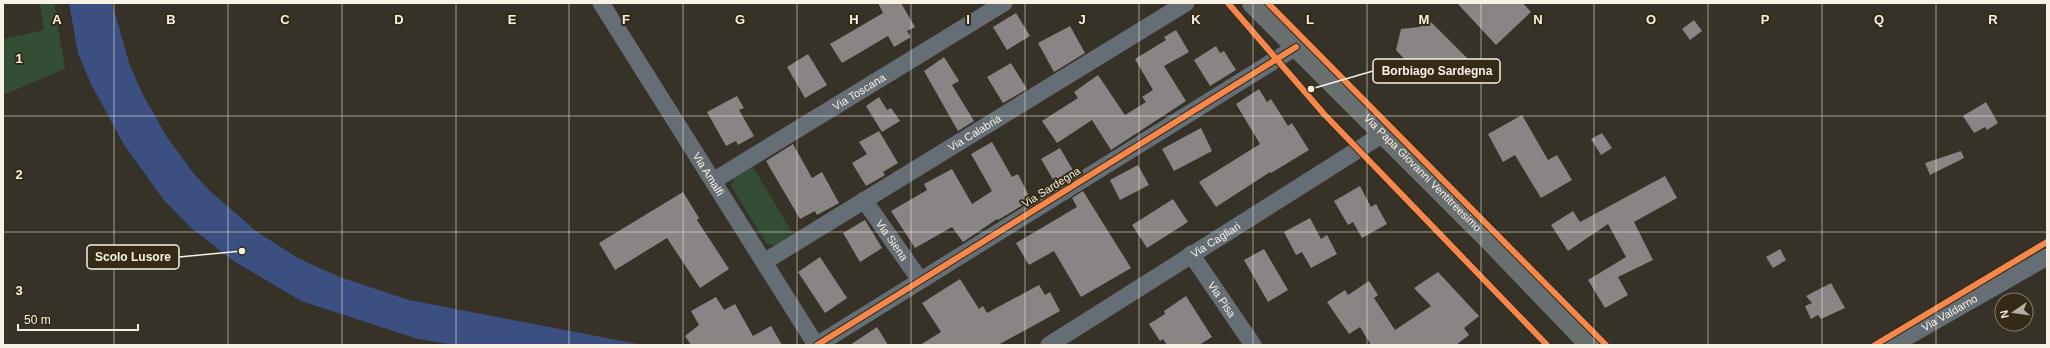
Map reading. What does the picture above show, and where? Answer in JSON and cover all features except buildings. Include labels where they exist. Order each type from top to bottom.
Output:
[{"type":"main road","name":"Via Papa Giovanni Ventitreesimo","points":[[1253,3],[1491,241],[1591,345]]},
{"type":"street","name":"Via Amalfi","points":[[601,3],[816,345]]},
{"type":"street","name":"Via Toscana","points":[[713,181],[1004,3]]},
{"type":"street","name":"Via Calabria","points":[[764,262],[1186,3]]},
{"type":"street","name":"Via Sardegna","points":[[816,345],[1296,46]]},
{"type":"street","name":"Via Cagliari","points":[[1049,345],[1383,134]]},
{"type":"street","name":"Via Siena","points":[[864,200],[920,280]]},
{"type":"street","name":"Via Pisa","points":[[1191,254],[1253,345]]},
{"type":"street","name":"Via Valdarno","points":[[1893,345],[2047,257]]},
{"type":"green space","points":[[40,3],[54,3],[65,69],[3,95],[3,39],[44,30]]},
{"type":"green space","points":[[753,167],[793,234],[775,245],[767,244],[731,186],[734,178]]},
{"type":"water","points":[[69,3],[112,3],[130,66],[143,95],[167,137],[194,174],[210,191],[256,231],[296,257],[340,277],[409,300],[643,345],[455,345],[418,339],[301,301],[232,260],[189,226],[163,199],[123,143],[91,84],[78,53]]},
{"type":"cycle path","points":[[1228,3],[1324,114],[1547,345]]},
{"type":"cycle path","points":[[1268,3],[1606,345]]},
{"type":"cycle path","points":[[817,345],[1296,47]]},
{"type":"cycle path","points":[[1875,345],[2047,242]]},
{"type":"place","name":"Borbiago Sardegna","points":[[1311,89]]},
{"type":"place","name":"Scolo Lusore","points":[[242,251]]}]
